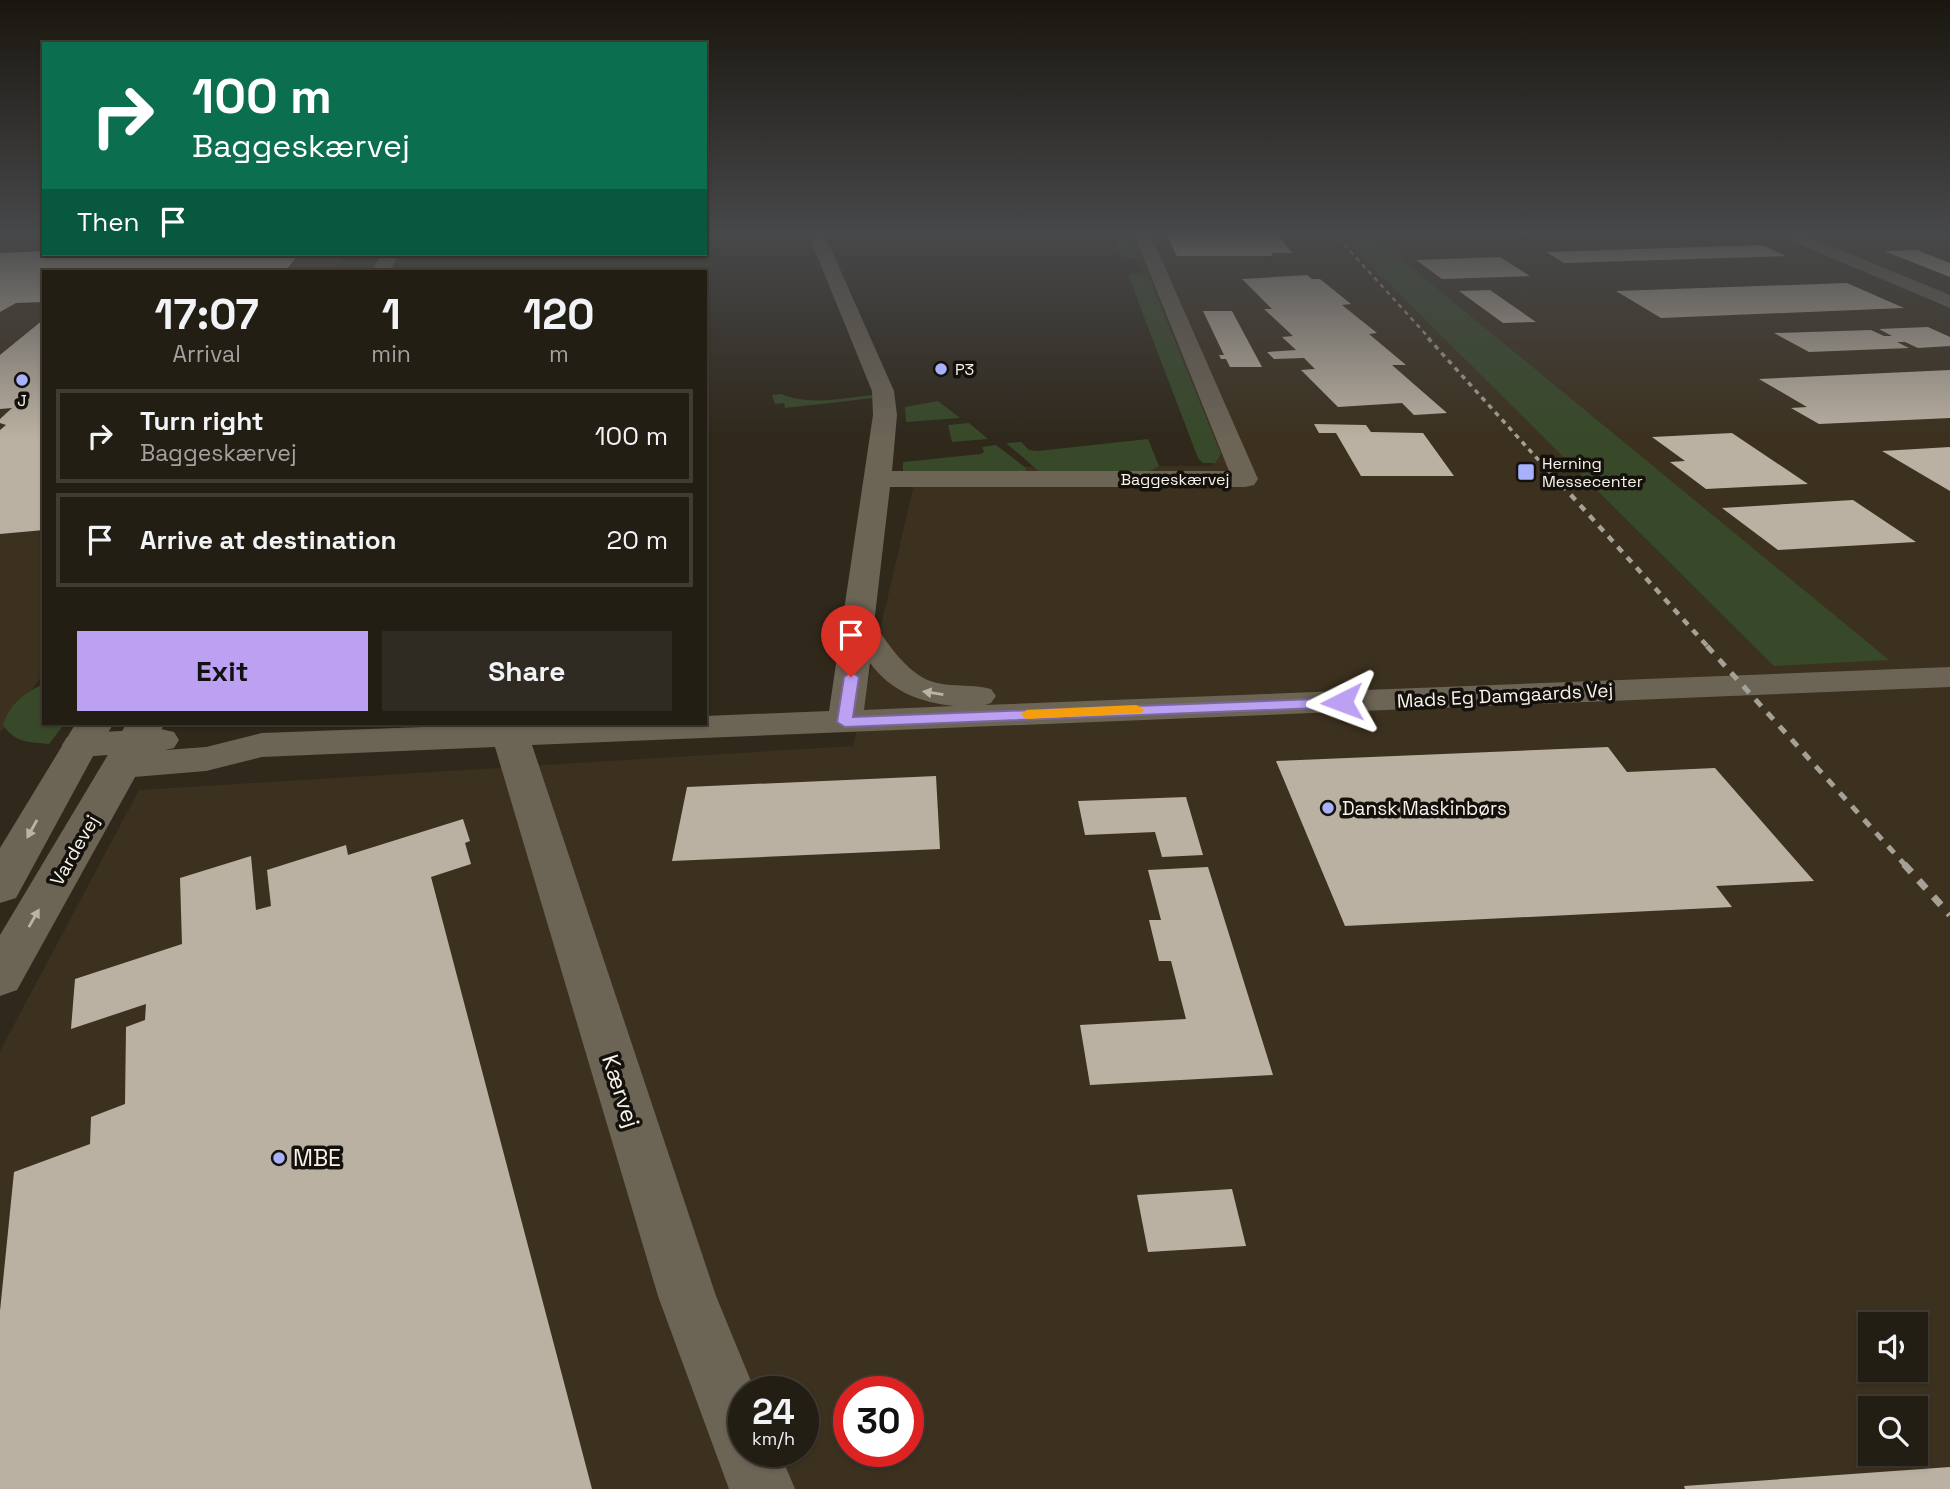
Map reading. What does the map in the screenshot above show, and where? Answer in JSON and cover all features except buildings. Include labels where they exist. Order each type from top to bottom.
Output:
[{"type":"street","points":[[845,300],[883,391],[885,415],[845,722]]},
{"type":"street","name":"Baggeskærvej","points":[[878,479],[1245,479],[1170,300]]},
{"type":"street","points":[[859,626],[890,670],[922,691],[938,694],[965,696],[1238,689],[1266,690],[1318,704]]},
{"type":"street","name":"Mads Eg Damgaards Vej","points":[[80,746],[135,744],[206,760],[262,745],[1950,677]]},
{"type":"street","name":"Kærvej","points":[[510,735],[687,1296],[728,1402]]},
{"type":"street","name":"Vardevej","points":[[0,976],[135,744]]},
{"type":"street","points":[[0,887],[80,746]]},
{"type":"street","points":[[753,1467],[762,1489]]},
{"type":"shaded area","points":[[0,300],[42,300],[42,676],[0,733]]},
{"type":"shaded area","points":[[1152,300],[1950,300],[1950,1489],[0,1489],[0,1051],[139,790],[853,746],[918,467],[1213,466]]},
{"type":"green space","points":[[1138,300],[1158,300],[1221,454],[1215,463],[1203,463],[1198,458]]},
{"type":"green space","points":[[1406,300],[1452,300],[1889,660],[1774,666]]},
{"type":"green space","points":[[781,394],[803,400],[873,395],[874,398],[785,408],[784,403],[775,404],[772,395]]},
{"type":"green space","points":[[938,401],[960,418],[906,422],[905,407]]},
{"type":"green space","points":[[969,423],[988,439],[952,442],[948,425]]},
{"type":"green space","points":[[1148,439],[1159,466],[1148,472],[1041,473],[1006,443],[1021,442],[1029,450],[1037,451]]},
{"type":"green space","points":[[996,445],[1026,468],[1026,472],[903,472],[903,462],[981,454],[984,452],[982,447]]},
{"type":"green space","points":[[42,685],[42,725],[63,725],[49,744],[18,738],[3,725],[9,711],[30,691]]},
{"type":"railway","points":[[1395,300],[1430,339]]},
{"type":"railway","points":[[1428,338],[1553,476]]},
{"type":"railway","points":[[1552,474],[1709,648]]},
{"type":"railway","points":[[1707,646],[1906,866]]},
{"type":"railway","points":[[1904,864],[1950,915]]},
{"type":"slow traffic","points":[[1027,714],[1136,710]]},
{"type":"place","name":"P3","points":[[941,369]]},
{"type":"place","name":"J","points":[[22,380]]},
{"type":"place","name":"Herning Messecenter","points":[[1526,472]]},
{"type":"place","name":"Dansk Maskinbørs","points":[[1328,808]]},
{"type":"place","name":"MBE","points":[[279,1158]]},
{"type":"route","points":[[851,677],[845,722],[1342,702]]}]
